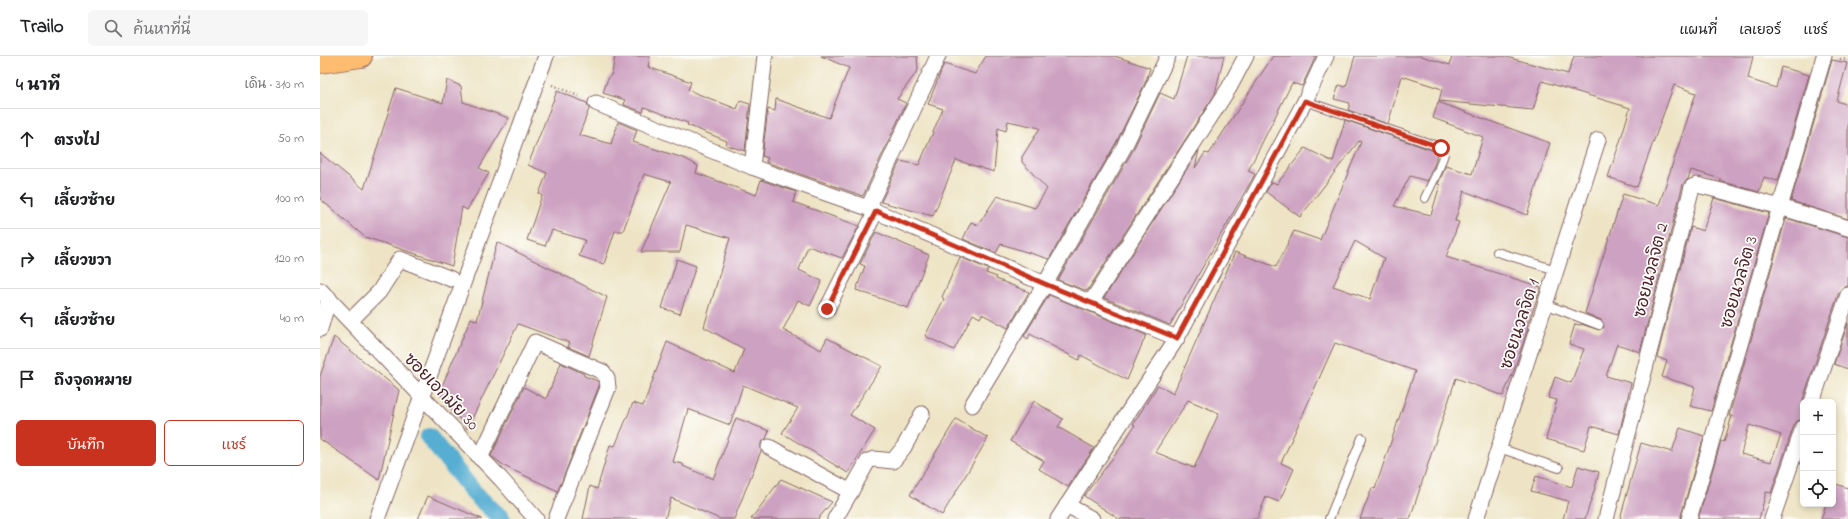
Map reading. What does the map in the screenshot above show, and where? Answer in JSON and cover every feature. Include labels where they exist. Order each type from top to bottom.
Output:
[{"type":"main road","points":[[320,62],[361,56]]},
{"type":"street","points":[[377,519],[420,396],[546,56]]},
{"type":"street","points":[[752,167],[765,56]]},
{"type":"street","points":[[827,309],[938,56]]},
{"type":"street","points":[[972,405],[1045,284],[1124,147],[1168,56]]},
{"type":"street","points":[[1091,302],[1229,88],[1246,56]]},
{"type":"street","points":[[1058,519],[1177,338],[1305,101],[1326,56]]},
{"type":"street","name":"ซอยนวลจิต 3","points":[[1689,519],[1824,56]]},
{"type":"street","points":[[596,103],[752,167],[872,209],[1045,284],[1177,338]]},
{"type":"street","name":"ซอยนวลจิต 1","points":[[1476,519],[1598,140]]},
{"type":"street","name":"ซอยนวลจิต 2","points":[[1606,519],[1692,188],[1697,185],[1780,207],[1848,228]]},
{"type":"street","points":[[350,320],[379,292],[400,259],[451,279]]},
{"type":"street","points":[[320,329],[324,294]]},
{"type":"street","name":"ซอยเอกมัย 30","points":[[324,294],[536,519]]},
{"type":"street","points":[[1813,399],[1848,296]]},
{"type":"street","points":[[480,458],[535,342],[603,372],[608,378],[608,388],[556,519]]},
{"type":"street","points":[[835,519],[871,459],[893,461],[904,447],[922,414]]},
{"type":"street","points":[[1772,519],[1801,435]]},
{"type":"street","points":[[769,447],[851,492]]},
{"type":"street","points":[[1067,505],[1092,519]]},
{"type":"lane","points":[[1305,101],[1441,148],[1444,154],[1438,171],[1424,198]]},
{"type":"lane","points":[[1496,252],[1556,270]]},
{"type":"lane","points":[[1545,304],[1599,325]]},
{"type":"lane","points":[[1329,519],[1362,438]]},
{"type":"lane","points":[[1499,448],[1559,468]]},
{"type":"path","points":[[537,79],[596,103]]},
{"type":"building","points":[[615,56],[650,56],[648,67],[691,82],[688,90],[737,109],[740,101],[750,104],[745,151],[726,145],[727,141],[687,125],[688,123],[644,107],[643,112],[624,105],[625,100],[603,93],[607,81],[612,73]]},
{"type":"building","points":[[821,56],[917,56],[918,70],[897,99],[906,103],[863,196],[766,162],[768,158],[762,156],[768,109],[775,111],[776,99],[829,118],[849,68]]},
{"type":"building","points":[[986,56],[1115,56],[1150,68],[1146,81],[1116,143],[1049,259],[1001,244],[996,253],[963,239],[971,222],[978,225],[997,196],[1035,208],[1047,189],[1022,162],[1022,157],[1040,128],[1008,121],[1006,131],[998,128],[994,172],[956,160],[933,216],[881,202],[900,161],[919,165],[943,109],[928,104],[944,64],[975,74]]},
{"type":"building","points":[[1187,56],[1224,56],[1215,94],[1087,291],[1058,280],[1132,152],[1160,93],[1174,99]]},
{"type":"building","points":[[1273,56],[1316,56],[1302,86],[1292,83],[1248,171],[1255,174],[1170,325],[1104,298],[1199,150],[1195,168],[1205,153],[1209,154]]},
{"type":"building","points":[[1355,56],[1421,56],[1450,65],[1452,56],[1503,56],[1568,74],[1574,56],[1753,56],[1748,79],[1776,88],[1781,67],[1809,75],[1778,181],[1764,177],[1759,192],[1720,181],[1721,179],[1691,170],[1688,179],[1683,184],[1640,352],[1617,344],[1606,376],[1631,383],[1619,434],[1591,426],[1584,450],[1546,439],[1557,400],[1548,398],[1555,377],[1571,383],[1584,349],[1569,344],[1575,324],[1581,324],[1599,330],[1604,327],[1601,320],[1585,313],[1623,194],[1659,205],[1696,93],[1674,85],[1637,187],[1608,177],[1630,108],[1542,81],[1533,110],[1439,101],[1442,89],[1402,76],[1388,124],[1348,110],[1350,103],[1334,99],[1339,85],[1346,87]]},
{"type":"building","points":[[1832,60],[1847,63],[1837,101],[1848,105],[1848,219],[1791,201]]},
{"type":"building","points":[[447,80],[461,86],[463,102],[509,118],[479,168],[489,173],[467,210],[462,207],[452,266],[365,237],[320,199],[320,153],[364,189],[396,88],[443,103]]},
{"type":"building","points":[[557,91],[587,103],[589,109],[579,135],[611,144],[618,122],[637,130],[633,142],[686,159],[698,166],[696,173],[756,195],[761,180],[796,192],[793,202],[859,226],[842,258],[808,246],[799,270],[822,281],[810,306],[798,300],[783,330],[821,350],[827,338],[882,366],[850,415],[875,430],[848,473],[782,433],[798,408],[743,385],[730,425],[688,409],[673,462],[683,464],[683,466],[713,479],[736,418],[769,431],[766,439],[761,443],[761,451],[734,519],[720,519],[671,498],[665,519],[583,519],[590,486],[597,489],[610,445],[615,446],[633,403],[643,406],[667,342],[735,373],[744,349],[704,327],[730,238],[686,225],[680,252],[641,252],[671,182],[644,174],[623,231],[615,231],[604,264],[579,256],[585,240],[552,230],[545,246],[527,240],[542,195],[539,194],[547,173],[528,165]]},
{"type":"building","points":[[1438,102],[1550,143],[1527,215],[1464,191],[1455,221],[1459,222],[1446,257],[1541,287],[1514,370],[1503,396],[1456,378],[1410,519],[1360,519],[1372,488],[1375,489],[1415,371],[1335,343],[1281,463],[1294,469],[1279,502],[1266,497],[1257,519],[1119,519],[1084,496],[1121,447],[1135,425],[1133,424],[1158,385],[1173,394],[1235,252],[1276,267],[1294,231],[1320,240],[1361,142],[1359,141],[1300,217],[1266,192],[1272,182],[1277,184],[1305,148],[1333,162],[1345,120],[1437,152],[1435,163],[1427,181],[1410,176],[1394,206],[1431,215],[1440,185],[1438,184],[1446,166],[1472,174],[1483,137],[1433,118]],"holes":[[[1355,241],[1384,258],[1370,299],[1333,286]],[[1188,400],[1219,413],[1194,468],[1155,452]]]},
{"type":"building","points":[[1714,198],[1769,213],[1711,411],[1690,406],[1695,387],[1662,377],[1667,361],[1657,357],[1691,227],[1703,231]]},
{"type":"building","points":[[1786,218],[1848,237],[1848,286],[1842,288],[1839,292],[1803,399],[1800,399],[1800,420],[1794,425],[1771,493],[1766,492],[1759,519],[1698,519],[1721,441],[1724,442],[1732,416],[1729,416]],"holes":[[[1749,425],[1781,435],[1771,462],[1741,454]]]},
{"type":"building","points":[[876,232],[929,255],[908,308],[856,290],[865,266],[860,264]]},
{"type":"building","points":[[497,242],[607,297],[589,356],[568,347],[570,343],[518,324],[467,429],[439,393],[471,318],[477,321]]},
{"type":"building","points":[[960,257],[988,269],[986,273],[997,277],[996,279],[1029,292],[1008,328],[982,314],[980,318],[973,314],[954,350],[925,336],[944,299],[942,297]]},
{"type":"building","points":[[677,259],[696,266],[680,314],[662,308]]},
{"type":"building","points":[[1049,295],[1146,335],[1127,380],[1081,355],[1079,360],[1030,334],[1028,339],[1024,336]]},
{"type":"building","points":[[1848,323],[1848,369],[1834,364]]},
{"type":"building","points":[[334,337],[399,390],[379,480],[320,439],[320,376]]},
{"type":"building","points":[[561,363],[584,374],[584,376],[598,381],[599,386],[558,491],[506,467],[491,456],[524,387],[546,399]]},
{"type":"building","points":[[1034,401],[1063,419],[1058,427],[1094,448],[1068,487],[1039,469],[1044,461],[1010,441]]},
{"type":"building","points":[[956,419],[988,438],[942,515],[910,495]]},
{"type":"building","points":[[1680,428],[1704,436],[1680,519],[1620,519],[1641,443],[1672,452]]},
{"type":"building","points":[[1578,466],[1599,472],[1595,488],[1585,519],[1563,519],[1568,501],[1531,491],[1536,476],[1572,487]]},
{"type":"building","points":[[781,479],[832,502],[818,519],[751,519]]},
{"type":"building","points":[[1836,484],[1848,488],[1848,519],[1821,519],[1825,507],[1836,507]]},
{"type":"building","points":[[428,496],[482,519],[418,519]]},
{"type":"waterway","points":[[429,437],[476,495],[502,519]]},
{"type":"route","points":[[827,309],[876,211],[1045,284],[1177,338],[1305,101],[1441,148]]}]
